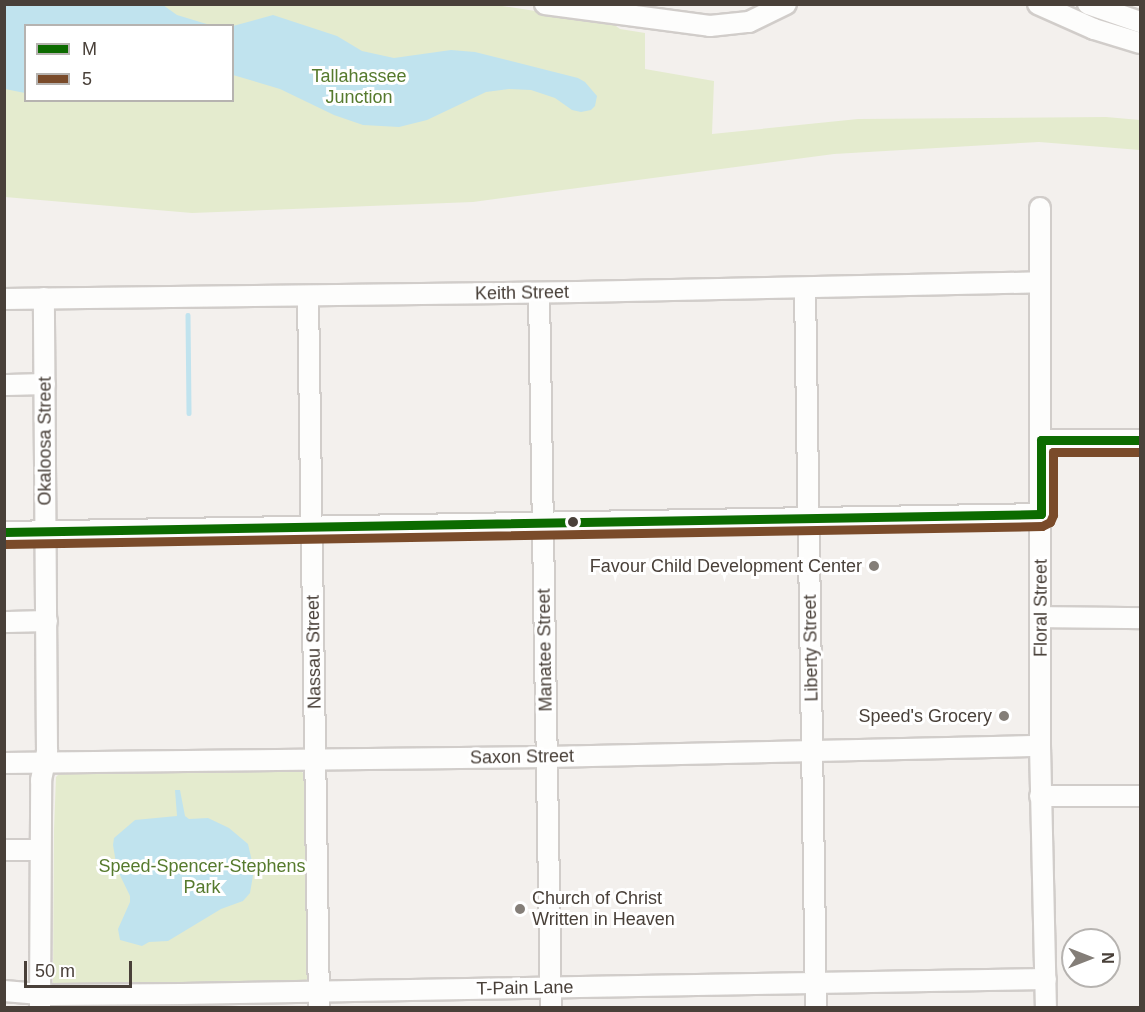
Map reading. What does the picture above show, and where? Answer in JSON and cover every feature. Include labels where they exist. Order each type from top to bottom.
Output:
[{"type":"street","points":[[545,4],[682,24],[717,26],[743,23],[771,14],[786,4]]},
{"type":"street","points":[[1038,4],[1094,29],[1140,43]]},
{"type":"street","points":[[1088,4],[1140,22]]},
{"type":"street","name":"Floral Street","points":[[1040,208],[1040,796],[1046,1008]]},
{"type":"street","name":"Keith Street","points":[[4,299],[539,293],[1039,282]]},
{"type":"street","name":"Liberty Street","points":[[805,288],[816,1008]]},
{"type":"street","name":"Manatee Street","points":[[539,293],[551,1008]]},
{"type":"street","name":"Nassau Street","points":[[308,296],[319,999]]},
{"type":"street","name":"Okaloosa Street","points":[[40,1000],[41,780],[48,751],[44,298]]},
{"type":"street","points":[[4,384],[45,384]]},
{"type":"street","points":[[1041,441],[1140,441]]},
{"type":"street","points":[[4,532],[1041,514]]},
{"type":"street","points":[[1041,617],[1140,618]]},
{"type":"street","points":[[4,622],[46,621]]},
{"type":"street","name":"Saxon Street","points":[[4,763],[547,757],[1040,746]]},
{"type":"street","points":[[1040,796],[1140,796]]},
{"type":"street","points":[[4,850],[40,850]]},
{"type":"street","name":"T-Pain Lane","points":[[4,991],[40,1000],[319,999],[551,987],[1046,979]]},
{"type":"green space","name":"Tallahassee Junction","points":[[4,5],[496,5],[612,23],[620,29],[645,33],[645,69],[714,81],[712,134],[858,119],[1106,117],[1140,120],[1140,150],[1039,142],[834,154],[473,202],[192,213],[5,197]]},
{"type":"green space","name":"Speed-Spencer-Stephens Park","points":[[300,771],[305,774],[308,784],[309,976],[306,980],[66,986],[53,983],[54,830],[56,777],[59,774]]},
{"type":"water","points":[[6,5],[163,5],[177,15],[207,24],[24,24],[24,93],[5,89]]},
{"type":"water","points":[[273,15],[337,36],[362,51],[394,58],[451,50],[475,52],[578,78],[585,82],[597,96],[595,106],[591,110],[581,112],[572,110],[555,98],[531,90],[509,89],[486,92],[427,120],[399,127],[363,125],[334,115],[280,89],[234,75],[234,26]]},
{"type":"water","points":[[175,790],[180,790],[185,816],[189,819],[208,818],[229,828],[248,844],[254,870],[250,893],[243,901],[221,909],[168,941],[149,942],[142,946],[120,940],[118,929],[130,902],[130,896],[117,869],[114,838],[135,820],[177,816]]},
{"type":"waterway","points":[[188,315],[189,413]]},
{"type":"transit line","name":"M","points":[[4,532],[1041,514],[1041,440],[1140,440]]},
{"type":"transit line","name":"5","points":[[4,544],[1042,526],[1050,522],[1053,515],[1053,452],[1140,452]]},
{"type":"place","name":"Favour Child Development Center","points":[[874,566]]},
{"type":"place","name":"Speed's Grocery","points":[[1004,716]]},
{"type":"place","name":"Church of Christ Written in Heaven","points":[[520,909]]}]
